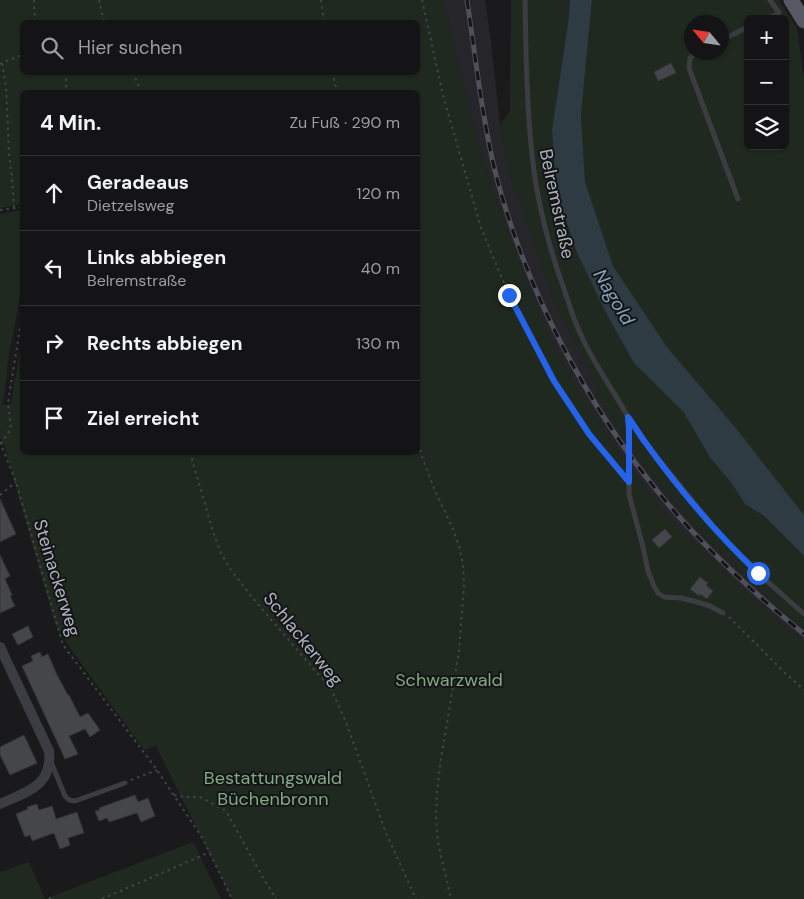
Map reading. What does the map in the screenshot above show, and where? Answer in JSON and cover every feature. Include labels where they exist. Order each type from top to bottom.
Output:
[{"type":"main road","points":[[791,0],[804,21]]},
{"type":"street","points":[[0,648],[4,664],[49,751],[50,762],[42,780],[33,788],[0,804]]},
{"type":"lane","name":"Belremstraße","points":[[525,0],[531,146],[546,228],[557,270],[580,334],[628,417],[629,494],[644,547],[648,571],[658,593],[664,597],[697,602],[723,613]]},
{"type":"lane","points":[[770,0],[779,13],[775,15]]},
{"type":"lane","points":[[729,36],[744,29]]},
{"type":"lane","points":[[690,60],[690,68],[738,199]]},
{"type":"lane","points":[[628,417],[644,441],[721,536],[758,573],[804,614]]},
{"type":"lane","points":[[50,762],[65,796],[70,800],[75,801],[125,783]]},
{"type":"path","points":[[34,0],[35,20]]},
{"type":"path","points":[[100,0],[104,20]]},
{"type":"path","points":[[321,0],[324,20]]},
{"type":"path","points":[[422,0],[443,95],[479,219],[509,295],[554,381],[589,434],[629,482]]},
{"type":"path","points":[[14,208],[6,87],[1,64],[20,56]]},
{"type":"path","points":[[66,75],[66,90]]},
{"type":"path","points":[[134,75],[140,90]]},
{"type":"path","points":[[333,75],[336,90]]},
{"type":"path","points":[[0,210],[20,207]]},
{"type":"path","points":[[1,443],[10,428],[8,402],[20,328]]},
{"type":"path","name":"Steinackerweg","points":[[1,443],[16,482],[63,645],[157,770],[204,839],[232,899]]},
{"type":"path","points":[[420,447],[433,486],[459,546],[463,564],[464,585],[459,651],[441,759],[436,817],[438,842],[451,899]]},
{"type":"path","name":"Schlackerweg","points":[[191,455],[213,532],[221,553],[231,570],[331,690],[346,722],[386,833],[416,899]]},
{"type":"path","points":[[0,495],[16,482]]},
{"type":"path","points":[[723,613],[804,690]]},
{"type":"path","points":[[125,783],[157,770]]},
{"type":"path","points":[[174,795],[200,797],[226,811],[276,899]]},
{"type":"path","points":[[102,899],[210,852]]},
{"type":"shaded area","points":[[443,0],[485,0],[500,125],[513,185],[557,307],[593,375],[605,408],[639,459],[703,535],[804,630],[804,643],[742,589],[663,512],[588,408],[552,344],[511,241],[481,156]]},
{"type":"green space","name":"Schwarzwald","points":[[0,0],[443,0],[481,156],[511,241],[552,344],[588,408],[663,512],[742,589],[804,643],[804,899],[232,899],[156,746],[144,750],[70,648],[55,624],[4,445],[0,438],[0,214],[20,210],[20,298],[9,354],[3,405],[11,404],[20,350],[20,455],[420,455],[420,90],[20,90],[20,204],[0,208]]},
{"type":"green space","points":[[511,0],[570,0],[552,130],[556,191],[577,253],[607,315],[634,363],[684,413],[711,459],[730,481],[745,504],[764,516],[804,556],[804,630],[703,535],[639,459],[605,408],[592,375],[557,307],[513,185],[500,125],[510,111]]},
{"type":"green space","points":[[592,0],[779,0],[789,15],[744,15],[744,150],[789,150],[789,16],[797,28],[804,74],[804,515],[735,427],[667,347],[613,266],[585,183],[581,115]]},
{"type":"green space","points":[[193,842],[221,899],[45,899]]},
{"type":"green space","points":[[29,862],[45,899],[0,899],[0,872]]},
{"type":"water","name":"Nagold","points":[[570,0],[592,0],[581,115],[585,182],[613,266],[667,347],[735,427],[804,515],[804,556],[764,516],[745,504],[730,481],[711,459],[684,413],[634,363],[607,315],[577,253],[556,191],[552,130]]},
{"type":"building","points":[[671,63],[676,73],[658,81],[654,72]]},
{"type":"building","points":[[0,499],[16,534],[0,542]]},
{"type":"building","points":[[665,529],[672,537],[659,548],[652,540]]},
{"type":"building","points":[[0,555],[10,576],[5,579],[15,606],[0,613]]},
{"type":"building","points":[[700,577],[708,583],[706,585],[713,591],[707,599],[690,589]]},
{"type":"building","points":[[28,626],[33,637],[18,645],[12,634]]},
{"type":"building","points":[[40,652],[42,657],[48,654],[80,717],[88,713],[100,730],[90,737],[85,729],[69,736],[78,754],[65,759],[22,666],[33,661],[31,656]]},
{"type":"building","points":[[24,735],[37,763],[10,775],[0,755],[0,747]]},
{"type":"building","points":[[135,795],[138,802],[148,798],[155,816],[141,822],[137,813],[109,822],[107,818],[99,821],[95,811],[100,810],[99,808]]},
{"type":"building","points":[[37,804],[39,810],[52,806],[56,819],[77,812],[84,833],[68,838],[70,845],[60,849],[54,833],[32,841],[30,835],[25,837],[16,814],[28,809],[27,807]]},
{"type":"railway","points":[[467,0],[483,112],[497,179],[525,262],[561,344],[606,421],[631,457],[674,512],[727,567],[804,634]]},
{"type":"route","points":[[509,295],[554,381],[589,434],[629,482],[628,417],[644,441],[721,536],[758,573]]},
{"type":"park label","name":"Bestattungswald Büchenbronn","points":[[273,788]]}]
